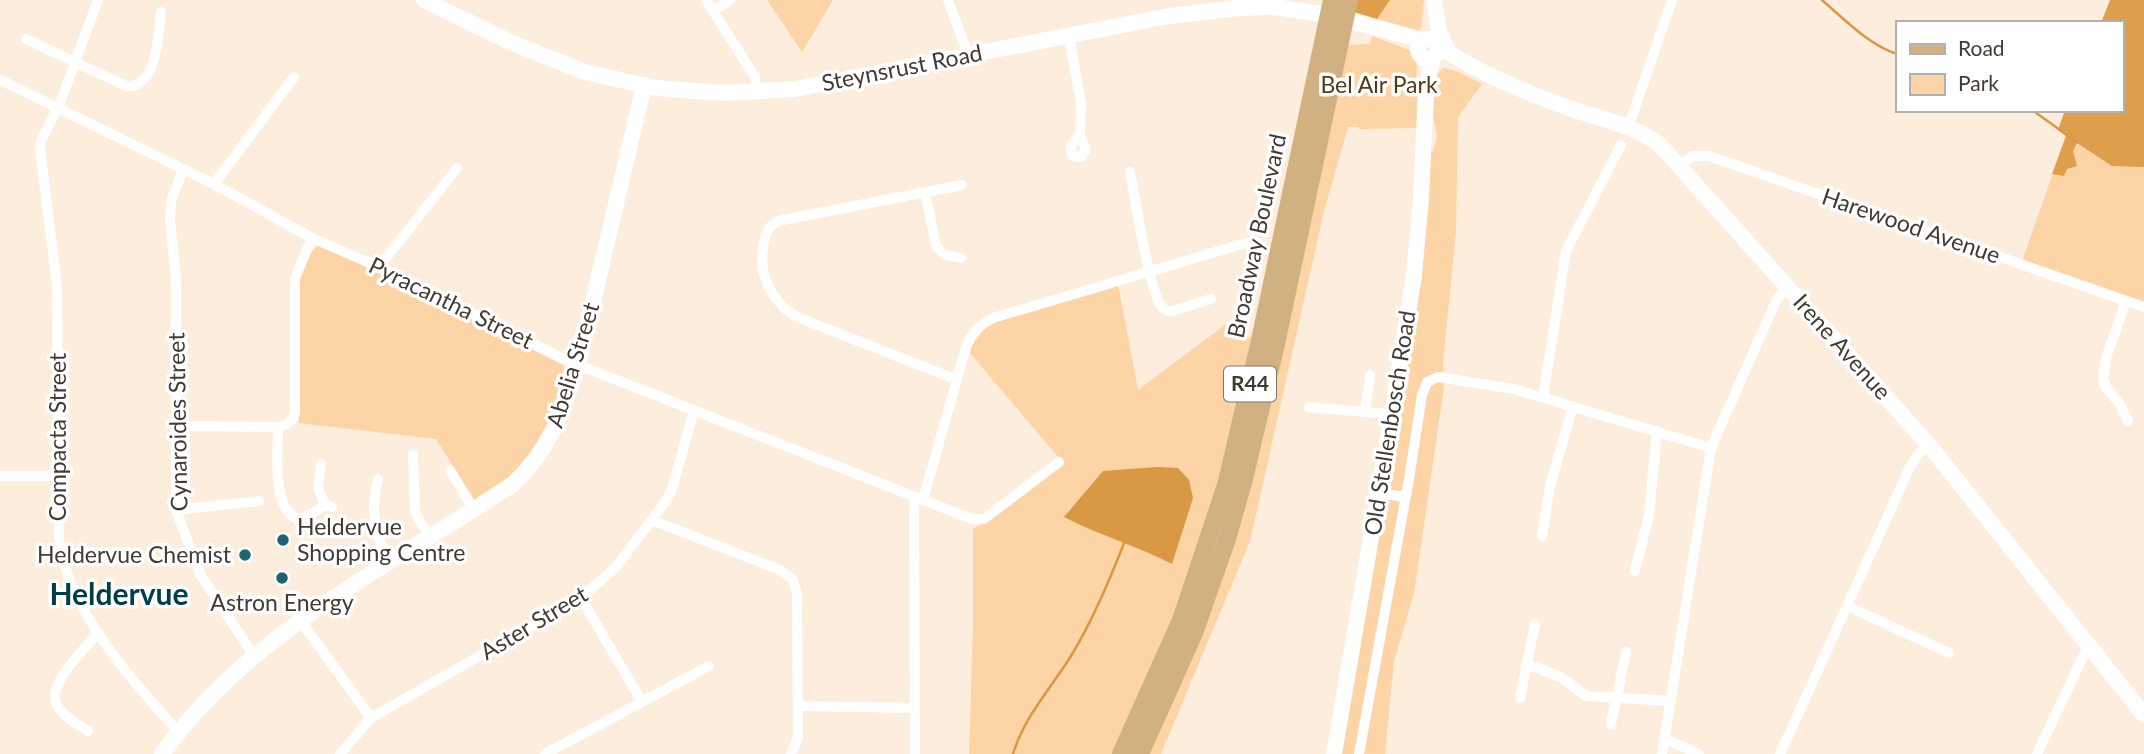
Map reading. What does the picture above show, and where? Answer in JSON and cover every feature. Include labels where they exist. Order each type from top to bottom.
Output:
[{"type":"main road","name":"Broadway Boulevard","points":[[1121,754],[1172,642],[1226,485],[1259,345],[1332,0]]},
{"type":"main road","name":"Broadway Boulevard","points":[[1140,754],[1194,633],[1227,539],[1244,479],[1279,330],[1349,0]]},
{"type":"street","name":"Compacta Street","points":[[98,0],[57,108],[45,131],[40,150],[57,285],[59,538],[63,563],[97,634],[179,733]]},
{"type":"street","name":"Steynsrust Road","points":[[424,0],[541,56],[596,75],[686,91],[757,92],[795,89],[1220,5],[1281,5],[1340,18],[1384,30],[1436,53]]},
{"type":"street","points":[[706,0],[755,77],[757,92]]},
{"type":"street","points":[[713,11],[730,0]]},
{"type":"street","points":[[948,0],[968,55]]},
{"type":"street","name":"Old Stellenbosch Road","points":[[1334,754],[1414,275],[1426,90],[1436,53],[1432,25],[1433,0]]},
{"type":"street","points":[[1628,128],[1672,0]]},
{"type":"street","points":[[26,40],[126,86],[140,84],[157,52],[161,12]]},
{"type":"street","points":[[1069,36],[1081,104],[1080,136]]},
{"type":"street","name":"Irene Avenue","points":[[1436,53],[1547,100],[1628,128],[1655,141],[1929,445],[2144,715]]},
{"type":"street","points":[[214,184],[294,77]]},
{"type":"street","name":"Pyracantha Street","points":[[0,80],[214,184],[312,238],[379,267],[578,365],[918,498],[980,520],[1059,462]]},
{"type":"street","name":"Abelia Street","points":[[162,754],[201,706],[254,656],[300,620],[513,484],[544,450],[564,410],[578,365],[643,85]]},
{"type":"street","points":[[1543,397],[1566,251],[1621,145]]},
{"type":"street","name":"Harewood Avenue","points":[[1679,165],[1693,156],[1709,156],[2144,307]]},
{"type":"street","points":[[379,267],[457,168]]},
{"type":"street","name":"Cynaroides Street","points":[[183,170],[172,201],[170,219],[176,278],[176,510],[200,574],[254,656]]},
{"type":"street","points":[[1130,172],[1149,272],[1160,305],[1171,312],[1211,299]]},
{"type":"street","points":[[957,380],[794,316],[779,303],[763,274],[762,261],[765,236],[770,227],[778,221],[962,185]]},
{"type":"street","points":[[926,192],[936,246],[945,255],[961,258]]},
{"type":"street","points":[[176,426],[278,427],[290,422],[295,414],[295,278],[312,238]]},
{"type":"street","points":[[915,754],[918,498],[970,339],[988,320],[1249,242]]},
{"type":"street","points":[[1662,754],[1712,447],[1776,301],[1787,285]]},
{"type":"street","points":[[2126,301],[2106,358],[2103,378],[2106,388],[2120,404],[2129,421]]},
{"type":"street","points":[[1365,410],[1370,375]]},
{"type":"street","points":[[1359,754],[1422,395],[1427,382],[1438,377],[1498,386],[1712,447]]},
{"type":"street","points":[[1542,536],[1550,486],[1573,406]]},
{"type":"street","points":[[1309,407],[1334,411],[1365,410],[1392,415]]},
{"type":"street","name":"Aster Street","points":[[340,754],[371,718],[582,598],[616,567],[672,489],[694,411]]},
{"type":"street","points":[[278,427],[280,495],[286,511],[294,519],[301,519],[329,506],[317,480],[321,464]]},
{"type":"street","points":[[1635,571],[1649,515],[1657,431]]},
{"type":"street","points":[[1780,754],[1913,461],[1929,445]]},
{"type":"street","points":[[413,454],[415,512],[429,538]]},
{"type":"street","points":[[450,470],[474,510]]},
{"type":"street","points":[[0,476],[58,475]]},
{"type":"street","points":[[378,479],[373,504],[378,531],[383,547],[396,559]]},
{"type":"street","points":[[450,494],[463,491]]},
{"type":"street","points":[[1379,492],[1405,497]]},
{"type":"street","points":[[176,510],[258,501]]},
{"type":"street","points":[[652,520],[789,576],[795,584],[798,737],[791,754]]},
{"type":"street","points":[[582,598],[642,702]]},
{"type":"street","points":[[1847,606],[1949,653]]},
{"type":"street","points":[[300,620],[371,718]]},
{"type":"street","points":[[1520,698],[1535,624]]},
{"type":"street","points":[[88,731],[62,713],[54,695],[62,677],[97,634]]},
{"type":"street","points":[[2037,754],[2089,644]]},
{"type":"street","points":[[1611,724],[1626,652]]},
{"type":"street","points":[[1526,664],[1561,677],[1582,694],[1671,701]]},
{"type":"street","points":[[545,754],[709,666]]},
{"type":"street","points":[[798,706],[914,708]]},
{"type":"street","points":[[1341,710],[1366,714]]},
{"type":"street","points":[[1665,739],[1699,754]]},
{"type":"green space","points":[[767,0],[833,0],[802,52]]},
{"type":"green space","name":"Bel Air Park","points":[[1357,0],[1424,0],[1421,28],[1419,31],[1354,12]]},
{"type":"green space","points":[[2144,0],[2144,304],[2022,261],[2066,136],[2058,130],[2115,112],[2123,112],[2123,21]]},
{"type":"green space","points":[[1372,36],[1409,50],[1417,58],[1417,128],[1348,127],[1324,211],[1250,541],[1161,754],[1149,754],[1237,533],[1259,455],[1348,45],[1370,44]]},
{"type":"green space","points":[[1443,68],[1456,71],[1482,84],[1458,117],[1456,232],[1443,363],[1444,387],[1414,593],[1394,661],[1385,754],[1340,754],[1426,228],[1430,151],[1433,151],[1437,136],[1433,116],[1436,75]]},
{"type":"green space","points":[[318,246],[325,246],[563,365],[567,375],[549,428],[517,471],[475,501],[436,439],[299,423],[299,280],[312,251]]},
{"type":"green space","points":[[1118,284],[1138,390],[1229,322],[1252,339],[1214,498],[1161,649],[1112,754],[969,754],[973,529],[1064,464],[970,353],[973,340],[990,323]]},
{"type":"shaded area","points":[[1357,0],[1390,0],[1377,19],[1354,12]]},
{"type":"shaded area","points":[[2110,0],[2144,0],[2144,167],[2112,166],[2077,143],[2073,151],[2077,166],[2067,169],[2064,176],[2052,174],[2066,136],[2058,130],[2064,112],[2123,112],[2123,21],[2102,21]]},
{"type":"shaded area","points":[[1178,468],[1189,480],[1193,498],[1172,564],[1064,517],[1103,471]]},
{"type":"waterway","points":[[1822,0],[1867,38],[1896,54]]},
{"type":"waterway","points":[[2035,112],[2077,142]]},
{"type":"waterway","points":[[1013,754],[1031,715],[1086,629],[1124,543]]},
{"type":"place","name":"Heldervue Shopping Centre","points":[[283,540]]},
{"type":"place","name":"Heldervue Chemist","points":[[245,555]]},
{"type":"place","name":"Astron Energy","points":[[282,578]]},
{"type":"district","name":"Heldervue","points":[[119,595]]}]
